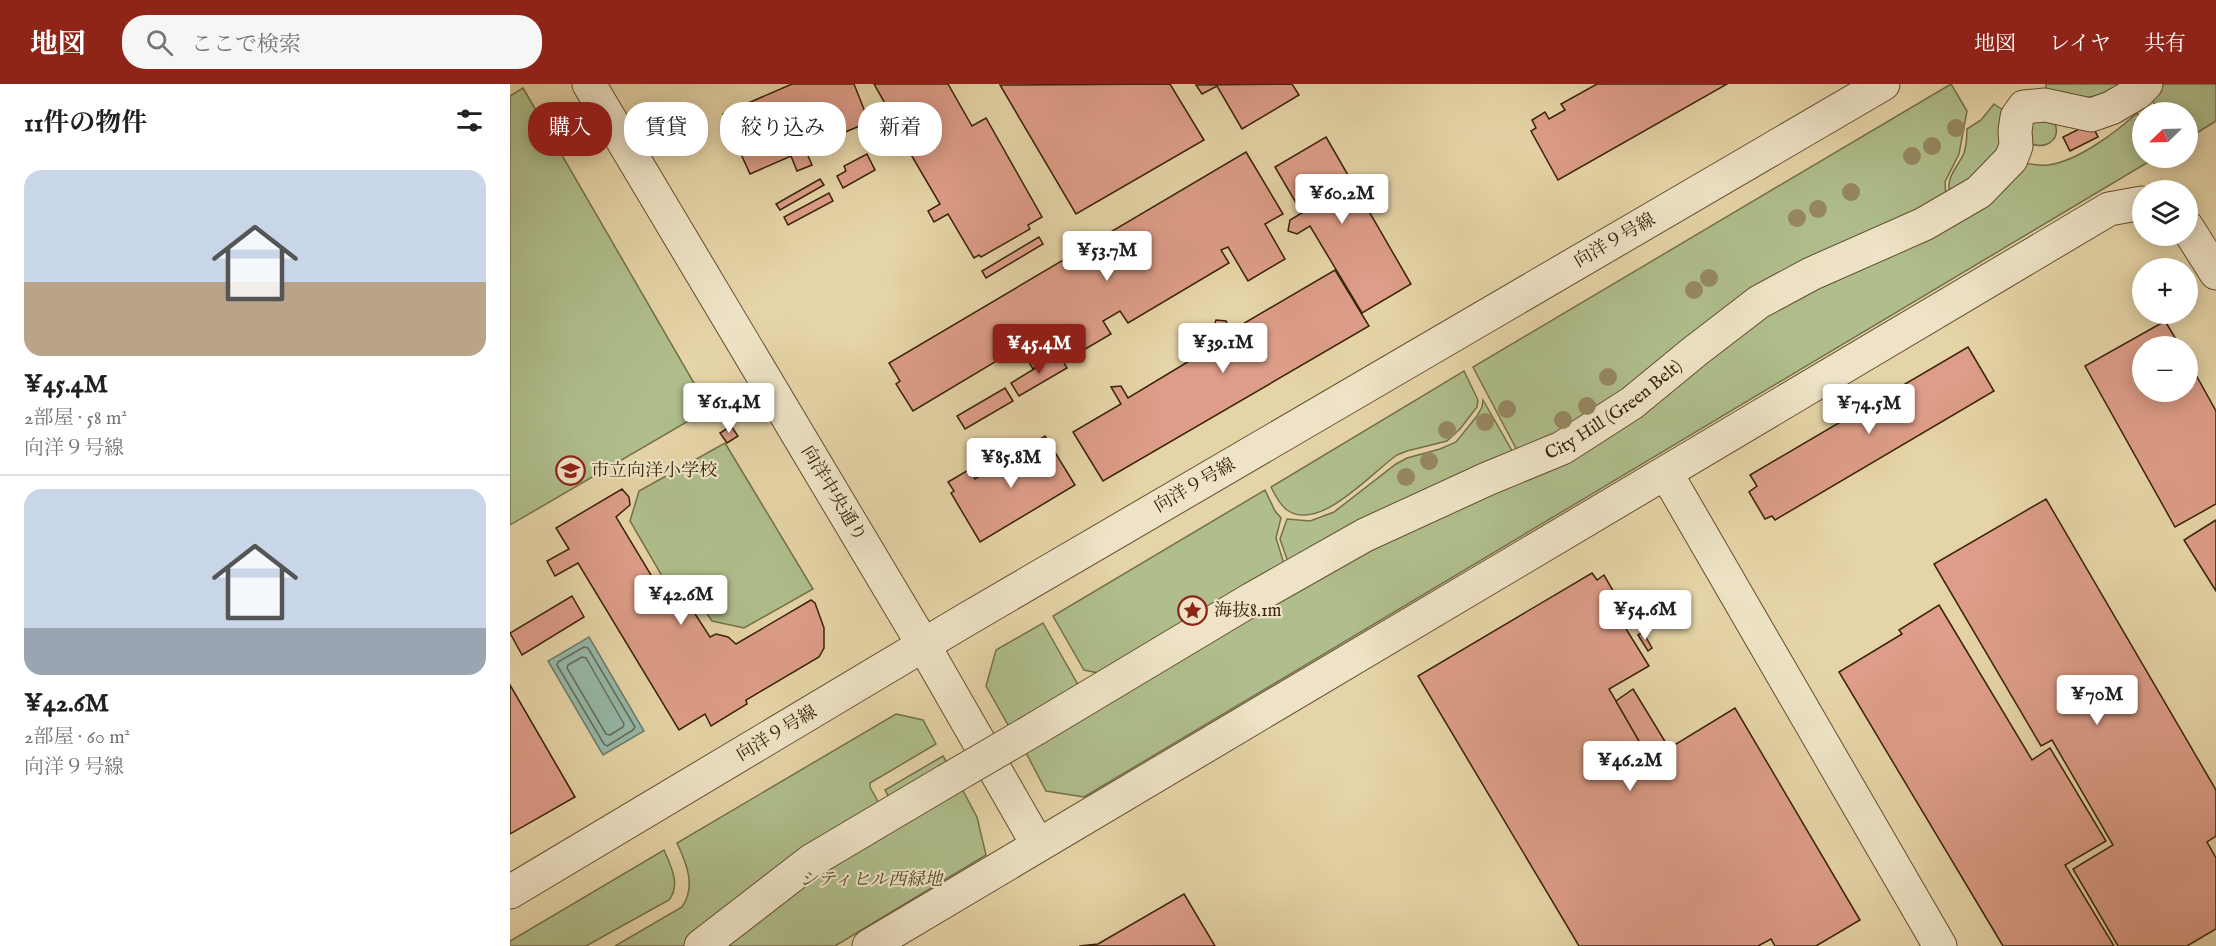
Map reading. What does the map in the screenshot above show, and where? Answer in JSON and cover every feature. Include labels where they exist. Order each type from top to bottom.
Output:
[{"type":"street","name":"向洋中央通り","points":[[589,84],[924,646],[1038,844]]},
{"type":"street","name":"向洋９号線","points":[[510,892],[924,646],[1882,84]]},
{"type":"street","name":"City Hill (Green Belt)","points":[[701,946],[811,861],[1252,599],[1365,535],[1487,479],[1562,448],[1632,403],[1759,302],[1811,274],[1924,224],[1979,192],[2011,159],[2016,146],[2014,131],[2017,117],[2024,107],[2045,105],[2091,115],[2111,108],[2137,93],[2146,84]]},
{"type":"street","points":[[869,946],[2109,209],[2132,205]]},
{"type":"street","points":[[2198,244],[2216,273]]},
{"type":"street","points":[[1666,473],[1940,946]]},
{"type":"green space","points":[[1951,84],[1967,111],[1959,154],[1945,182],[1946,199],[1519,454],[1473,367]]},
{"type":"green space","points":[[2046,84],[2125,84],[2103,94],[2078,98],[2046,94]]},
{"type":"green space","points":[[2164,84],[2216,84],[2216,121],[2198,132],[2198,102],[2153,102],[2151,98]]},
{"type":"green space","points":[[523,88],[531,102],[528,102],[528,156],[562,156],[709,409],[510,525],[510,96]]},
{"type":"green space","points":[[1994,104],[2009,114],[2001,155],[1950,194],[1949,182],[1964,153],[1967,129],[1981,120]]},
{"type":"green space","points":[[2132,117],[2132,168],[2138,168],[1084,797],[1046,791],[1023,747],[2024,163],[2048,165],[2060,162],[2084,152]]},
{"type":"green space","points":[[2028,118],[2055,123],[2054,139],[2041,145],[2029,143]]},
{"type":"green space","points":[[1464,371],[1478,400],[1477,407],[1460,429],[1447,441],[1397,455],[1345,498],[1315,514],[1300,515],[1287,510],[1279,502],[1271,487]]},
{"type":"green space","points":[[1483,400],[1515,456],[1289,565],[1280,539],[1287,519],[1310,521],[1334,512],[1396,464],[1407,458],[1456,442],[1477,416]]},
{"type":"green space","points":[[725,443],[813,589],[744,628],[712,621],[692,592],[669,588],[630,521],[639,491]]},
{"type":"green space","points":[[1265,490],[1281,518],[1276,538],[1285,567],[1103,674],[1084,670],[1053,616]]},
{"type":"green space","points":[[1043,623],[1077,683],[1077,688],[1012,732],[986,686],[996,650]]},
{"type":"green space","points":[[896,714],[923,720],[936,744],[870,783],[882,809],[690,946],[615,946],[682,907],[689,892],[689,875],[677,843]]},
{"type":"green space","points":[[943,756],[951,769],[892,803],[885,790]]},
{"type":"green space","name":"シティヒル西緑地","points":[[960,785],[977,817],[986,855],[835,946],[718,946],[824,865]]},
{"type":"green space","points":[[664,850],[675,882],[673,894],[669,900],[586,946],[510,946],[510,941]]},
{"type":"water","points":[[589,637],[644,731],[603,755],[548,661]]},
{"type":"building","points":[[792,84],[854,84],[861,102],[858,102],[858,127],[846,132],[846,102],[751,102]]},
{"type":"building","points":[[874,84],[948,84],[972,126],[986,118],[1042,217],[1028,225],[1030,229],[981,257],[979,255],[974,258],[948,214],[934,222],[928,211],[940,204],[912,156],[942,156],[942,102],[884,102]]},
{"type":"building","points":[[1170,84],[1204,140],[1076,214],[1000,85]]},
{"type":"building","points":[[1292,84],[1299,95],[1242,129],[1217,86],[1202,94],[1196,85]]},
{"type":"building","points":[[1597,84],[1727,84],[1558,180],[1531,131],[1536,128],[1532,120],[1545,112],[1549,119],[1565,110],[1561,104]]},
{"type":"building","points":[[2091,123],[2098,137],[2070,151],[2063,137]]},
{"type":"building","points":[[1326,137],[1411,284],[1362,313],[1310,226],[1297,234],[1288,231],[1290,220],[1302,213],[1275,167]]},
{"type":"building","points":[[1246,152],[1283,214],[1265,224],[1285,259],[1248,281],[1228,247],[1221,250],[1229,263],[1128,323],[1120,311],[1103,321],[1111,334],[1070,358],[1063,344],[1057,348],[1060,353],[1033,369],[1020,347],[913,411],[896,384],[900,381],[889,363]]},
{"type":"building","points":[[742,156],[791,156],[750,174]]},
{"type":"building","points":[[791,156],[808,156],[812,165],[797,171]]},
{"type":"building","points":[[863,156],[868,156],[875,170],[843,188],[837,176],[846,171],[844,166]]},
{"type":"building","points":[[820,179],[824,185],[780,210],[776,204]]},
{"type":"building","points":[[829,193],[833,201],[788,225],[784,217]]},
{"type":"building","points":[[1039,237],[1043,244],[986,278],[982,271]]},
{"type":"building","points":[[1335,270],[1369,326],[1103,481],[1073,432],[1121,404],[1111,387],[1121,386],[1128,398],[1191,360],[1189,357],[1219,340],[1213,329],[1216,320],[1226,321],[1231,331]]},
{"type":"building","points":[[2160,324],[2167,324],[2174,336],[2138,336]]},
{"type":"building","points":[[2132,340],[2132,402],[2198,402],[2198,379],[2216,411],[2216,504],[2175,527],[2085,366]]},
{"type":"building","points":[[1968,347],[1994,391],[1775,520],[1772,516],[1765,519],[1749,492],[1757,486],[1750,475]]},
{"type":"building","points":[[1059,354],[1067,368],[1019,396],[1011,383]]},
{"type":"building","points":[[1005,388],[1013,401],[965,429],[957,416]]},
{"type":"building","points":[[731,426],[738,436],[727,443],[720,433]]},
{"type":"building","points":[[1045,436],[1075,485],[980,542],[951,493],[954,491],[948,482],[970,469],[975,479]]},
{"type":"building","points":[[622,489],[629,497],[630,505],[616,517],[669,605],[684,600],[710,637],[716,634],[728,637],[736,644],[811,600],[815,603],[824,628],[824,648],[819,657],[746,700],[747,704],[711,726],[705,714],[679,730],[578,563],[555,576],[547,561],[569,549],[556,528]]},
{"type":"building","points":[[2046,499],[2216,790],[2216,836],[2207,842],[2216,858],[2216,929],[2187,946],[2118,946],[2073,869],[2113,845],[2052,740],[2041,746],[1934,564]]},
{"type":"building","points":[[2216,520],[2216,591],[2184,540]]},
{"type":"building","points":[[1592,573],[1597,580],[1604,575],[1630,620],[1623,624],[1649,666],[1609,689],[1650,760],[1735,708],[1860,920],[1816,946],[1775,946],[1771,939],[1758,946],[1579,946],[1418,676]]},
{"type":"building","points":[[572,596],[584,617],[522,655],[510,633]]},
{"type":"building","points":[[1939,605],[2032,760],[2050,748],[2106,841],[2065,865],[2114,946],[2003,946],[1839,672],[1902,634],[1899,630]]},
{"type":"building","points":[[1643,632],[1652,648],[1648,651],[1638,635]]},
{"type":"building","points":[[510,685],[575,797],[510,834]]},
{"type":"building","points":[[1633,689],[1669,748],[1650,760],[1616,701]]},
{"type":"building","points":[[1184,894],[1215,946],[1079,946],[1098,944]]},
{"type":"place","name":"市立向洋小学校","points":[[570,471]]},
{"type":"place","name":"海抜8.1m","points":[[1193,611]]}]
